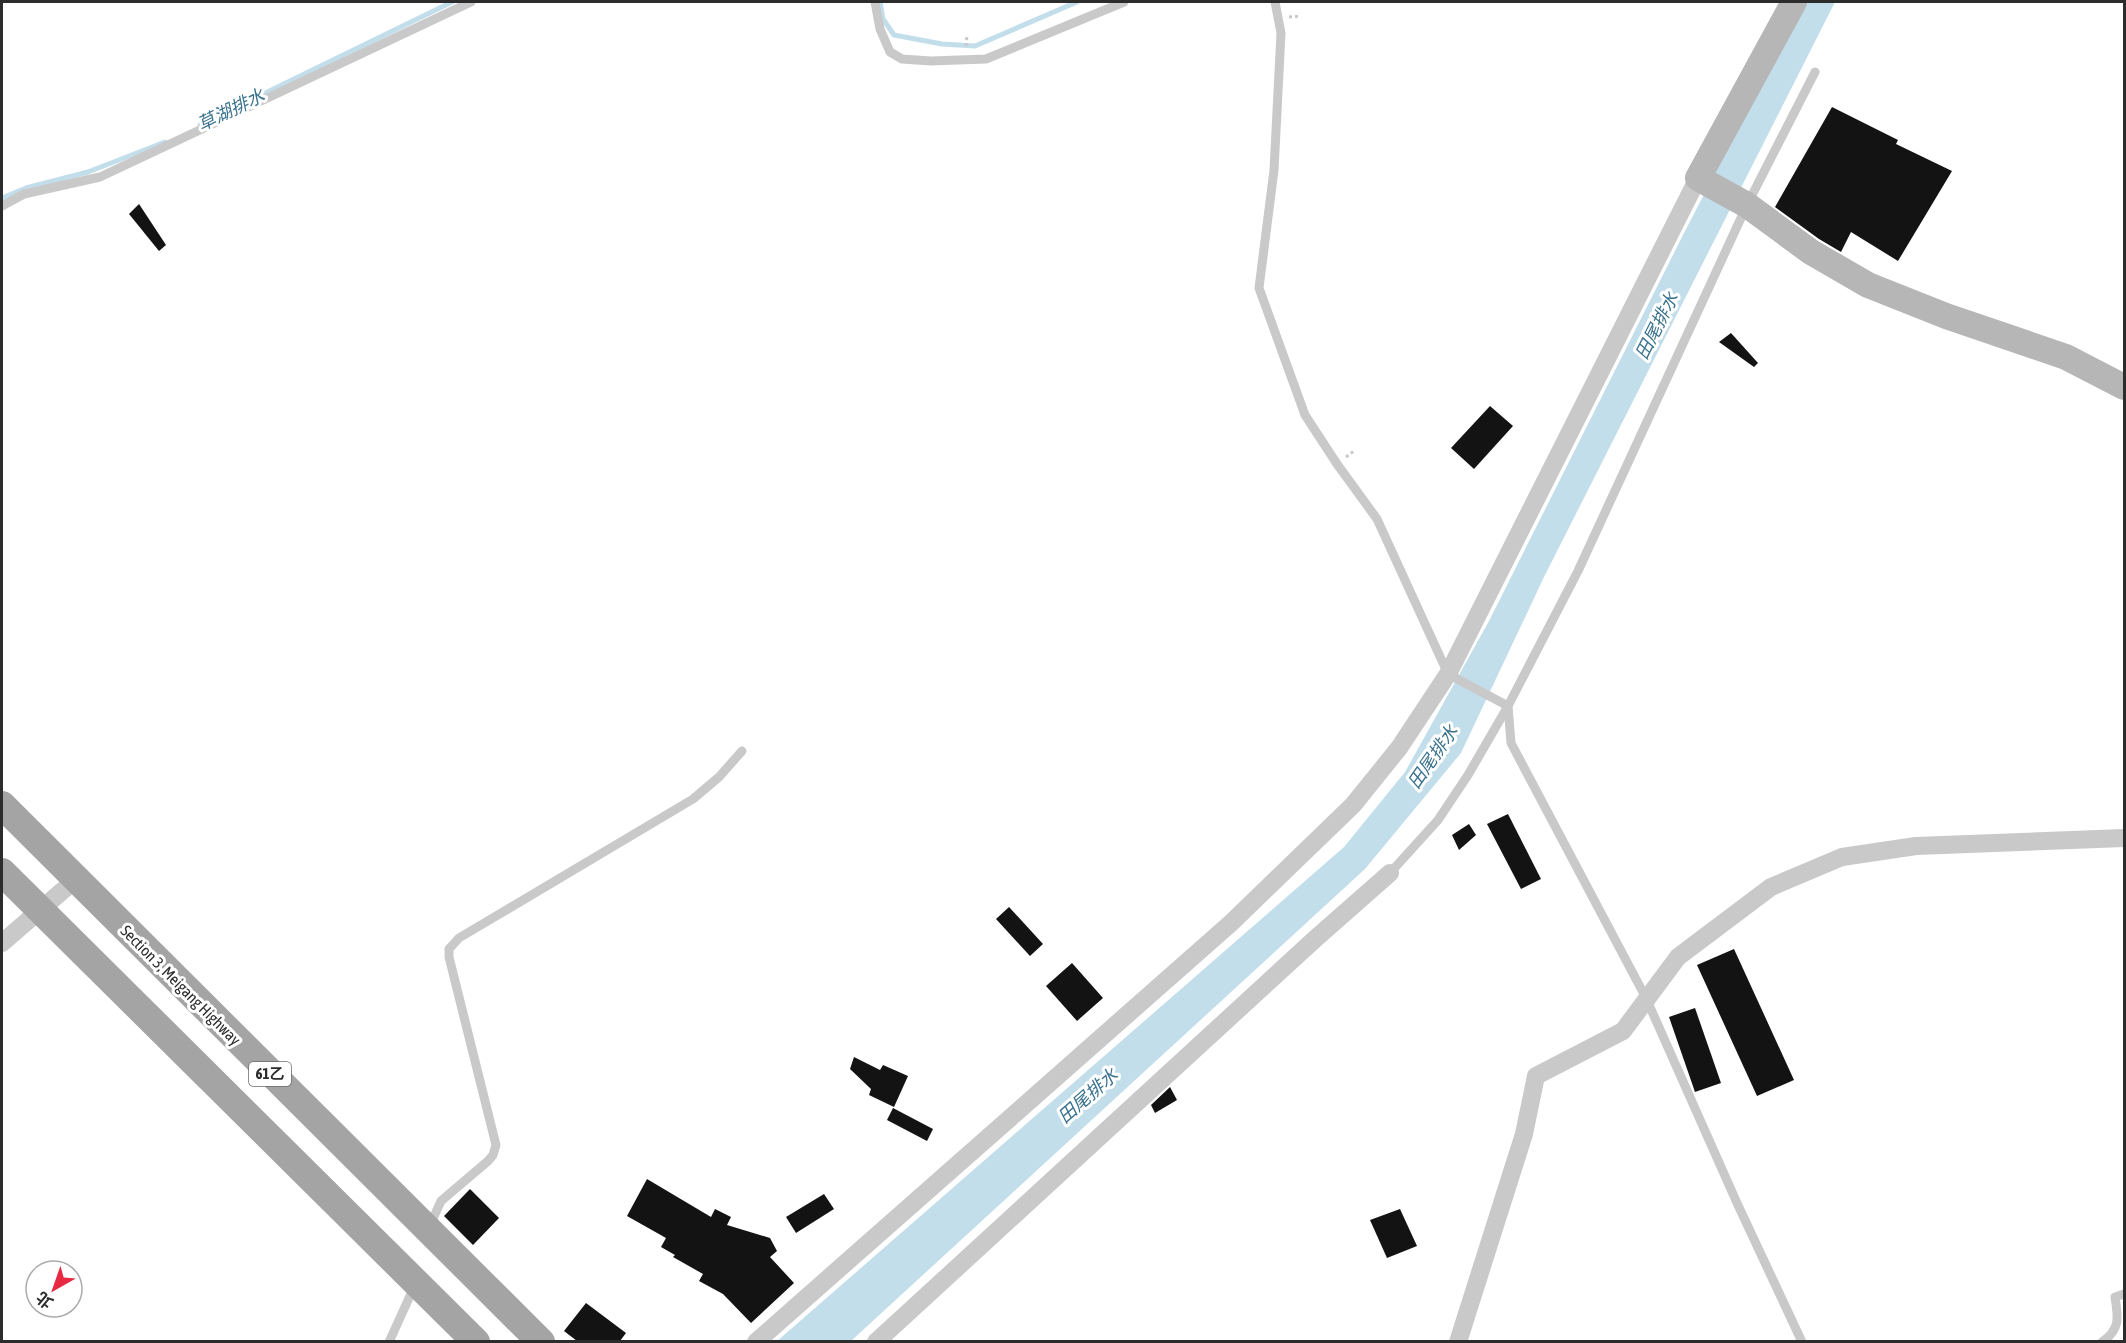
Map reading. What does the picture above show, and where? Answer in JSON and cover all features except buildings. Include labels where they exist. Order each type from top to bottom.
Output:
[{"type":"main road","name":"Section 3, Meigang Highway","points":[[2,805],[541,1341]]},
{"type":"main road","name":"61乙","points":[[2,872],[476,1341]]},
{"type":"street","points":[[756,1341],[1239,915],[1353,805],[1399,748],[1448,674],[1698,178],[1794,2]]},
{"type":"street","points":[[1698,178],[1747,205],[1811,252],[1868,285],[1946,316],[2066,357],[2124,387]]},
{"type":"street","points":[[1458,1341],[1524,1134],[1536,1076],[1623,1031],[1678,957],[1771,887],[1842,856],[1916,846],[2124,838]]},
{"type":"street","points":[[876,1341],[1390,873]]},
{"type":"street","points":[[2,943],[75,880]]},
{"type":"lane","points":[[2,206],[24,194],[100,177],[471,2]]},
{"type":"lane","points":[[875,2],[880,29],[890,52],[902,59],[931,61],[986,59],[1124,2]]},
{"type":"lane","points":[[1275,2],[1281,33],[1274,170],[1259,288],[1305,416],[1377,519],[1448,674],[1508,706]]},
{"type":"lane","points":[[1390,873],[1438,820],[1468,775],[1508,706],[1578,571],[1747,205],[1815,72]]},
{"type":"lane","points":[[1508,706],[1511,742],[1646,998],[1737,1203],[1802,1341]]},
{"type":"lane","points":[[427,1230],[441,1201],[488,1161],[496,1145],[449,957],[449,949],[459,938],[693,799],[719,777],[742,751]]},
{"type":"lane","points":[[2124,838],[2124,843]]},
{"type":"lane","points":[[389,1341],[416,1282]]},
{"type":"lane","points":[[2102,1341],[2110,1336],[2119,1321],[2115,1297],[2124,1294]]},
{"type":"water","name":"田尾排水","points":[[1804,2],[1835,2],[1544,577],[1461,753],[1365,869],[851,1341],[776,1342],[1344,847],[1405,772],[1489,621],[1685,231]]},
{"type":"waterway","name":"草湖排水","points":[[200,125],[452,2]]},
{"type":"waterway","points":[[880,2],[883,19],[894,35],[942,44],[975,46],[1077,2]]},
{"type":"waterway","name":"草湖排水","points":[[2,198],[26,188],[88,172],[165,142]]}]
